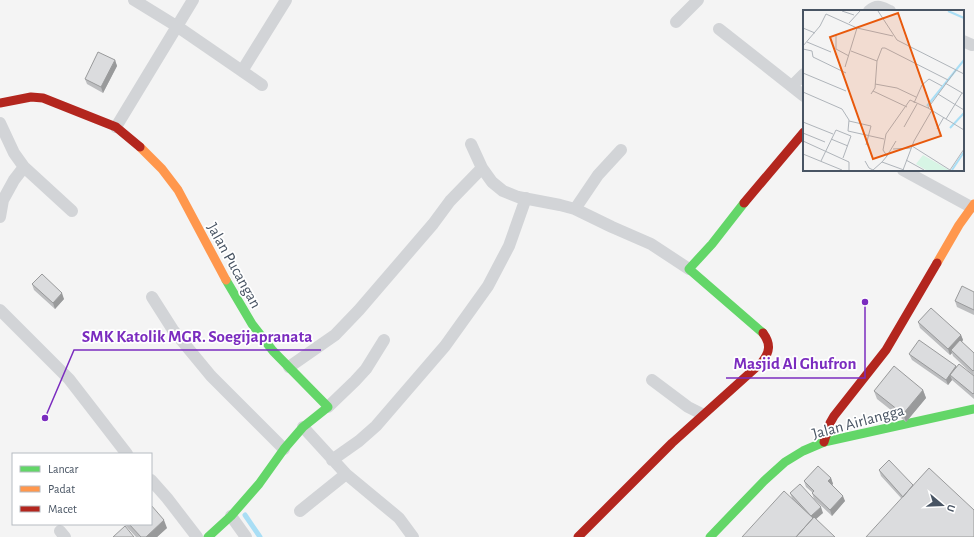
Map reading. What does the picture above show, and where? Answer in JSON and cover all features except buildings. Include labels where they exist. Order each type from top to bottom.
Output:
[{"type":"street","points":[[134,0],[178,27],[262,85]]},
{"type":"street","points":[[116,128],[194,0]]},
{"type":"street","points":[[242,71],[286,0]]},
{"type":"street","points":[[676,22],[698,0]]},
{"type":"street","points":[[870,10],[877,6],[887,10]]},
{"type":"street","points":[[719,29],[803,95]]},
{"type":"street","points":[[792,86],[803,75]]},
{"type":"street","name":"Jalan Pucangan","points":[[0,103],[31,96],[43,98],[116,128],[147,153],[162,169],[178,190],[239,304],[265,343],[328,407]]},
{"type":"street","points":[[0,123],[14,153],[24,167],[72,211]]},
{"type":"street","points":[[689,269],[712,244],[762,181],[803,133]]},
{"type":"street","points":[[471,144],[482,168],[497,187],[510,194],[575,209],[651,244],[689,269],[761,331],[767,338],[768,353],[763,361],[702,414],[578,537]]},
{"type":"street","points":[[575,209],[598,175],[621,150]]},
{"type":"street","points":[[0,217],[3,200],[14,180],[24,167]]},
{"type":"street","points":[[288,367],[335,335],[359,310],[450,201],[482,168]]},
{"type":"street","points":[[824,442],[830,423],[834,416],[886,350],[972,206],[905,171]]},
{"type":"street","points":[[332,460],[359,441],[376,426],[446,346],[488,286],[509,246],[526,198]]},
{"type":"street","points":[[152,297],[173,330],[211,376],[284,449]]},
{"type":"street","points":[[0,310],[69,379],[126,453]]},
{"type":"street","points":[[208,537],[231,516],[259,484],[284,449],[303,427],[328,407],[355,382],[366,369],[384,340]]},
{"type":"street","points":[[652,380],[688,407],[702,414]]},
{"type":"street","name":"Jalan Airlangga","points":[[710,537],[785,462],[803,451],[824,442],[974,409]]},
{"type":"street","points":[[303,427],[346,474],[399,518],[413,537]]},
{"type":"street","points":[[300,511],[346,474]]},
{"type":"street","points":[[152,481],[198,537]]},
{"type":"street","points":[[231,516],[246,537]]},
{"type":"waterway","points":[[245,515],[260,537]]},
{"type":"traffic: fast","points":[[744,203],[712,244],[689,269],[763,333]]},
{"type":"traffic: fast","points":[[208,537],[231,516],[259,484],[284,449],[303,427],[328,407],[273,351],[252,324],[226,280]]},
{"type":"traffic: fast","points":[[710,537],[764,481],[785,462],[803,451],[824,442],[974,409]]},
{"type":"traffic: slow","points":[[140,147],[162,169],[178,190],[226,280]]},
{"type":"traffic: slow","points":[[937,263],[959,225],[974,204]]},
{"type":"traffic: jam","points":[[0,103],[31,97],[43,98],[116,127],[140,147]]},
{"type":"traffic: jam","points":[[744,203],[803,133]]},
{"type":"traffic: jam","points":[[824,442],[830,423],[834,416],[886,350],[937,263]]},
{"type":"traffic: jam","points":[[578,537],[672,443],[762,362],[768,351],[768,344],[763,333]]},
{"type":"place","name":"Masjid Al Ghufron","points":[[865,302]]},
{"type":"place","name":"SMK Katolik MGR. Soegijapranata","points":[[45,418]]}]
